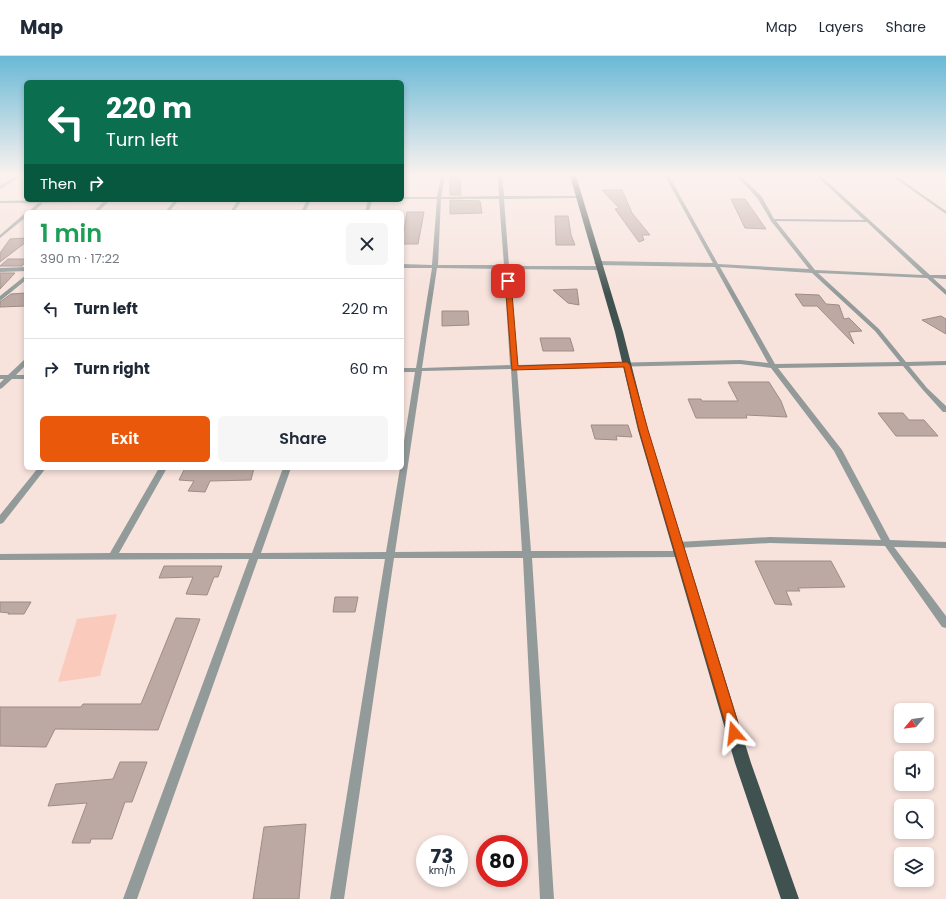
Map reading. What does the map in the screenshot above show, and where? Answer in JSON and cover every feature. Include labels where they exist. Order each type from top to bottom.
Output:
[{"type":"highway","points":[[583,215],[627,365],[643,430],[743,763],[790,899]]},
{"type":"street","points":[[404,466],[435,265],[437,215]]},
{"type":"street","points":[[503,215],[527,555],[547,899]]},
{"type":"street","points":[[689,215],[773,366],[838,450],[887,543],[946,624]]},
{"type":"street","points":[[770,215],[812,270],[877,330],[925,389],[946,410]]},
{"type":"street","points":[[863,215],[946,293]]},
{"type":"street","points":[[0,237],[24,217]]},
{"type":"street","points":[[773,220],[869,221]]},
{"type":"street","points":[[404,266],[717,265],[946,278]]},
{"type":"street","points":[[0,270],[24,269]]},
{"type":"street","points":[[0,299],[24,279]]},
{"type":"street","points":[[0,387],[24,362]]},
{"type":"street","points":[[404,370],[740,362],[773,366],[946,363]]},
{"type":"street","points":[[0,377],[24,377]]},
{"type":"street","points":[[0,521],[40,470]]},
{"type":"street","points":[[112,557],[162,470]]},
{"type":"street","points":[[130,899],[286,470]]},
{"type":"street","points":[[337,899],[403,470]]},
{"type":"street","points":[[0,557],[527,555],[679,549],[770,540],[946,545]]},
{"type":"shaded area","points":[[117,614],[100,676],[58,682],[77,619]]},
{"type":"building","points":[[406,215],[423,215],[418,244],[404,244]]},
{"type":"building","points":[[620,215],[634,215],[650,235],[642,235],[644,240],[639,242]]},
{"type":"building","points":[[739,215],[756,215],[766,229],[745,228]]},
{"type":"building","points":[[555,216],[568,216],[571,235],[575,245],[556,245]]},
{"type":"building","points":[[24,238],[24,244],[0,262],[0,253],[10,239]]},
{"type":"building","points":[[8,259],[24,259],[24,264],[22,266],[0,266]]},
{"type":"building","points":[[0,273],[15,273],[0,289]]},
{"type":"building","points":[[577,289],[579,305],[568,303],[553,290]]},
{"type":"building","points":[[24,293],[24,306],[0,307],[0,302],[11,294]]},
{"type":"building","points":[[795,294],[819,295],[826,304],[839,305],[844,319],[849,318],[862,331],[849,332],[854,344],[817,306],[803,306]]},
{"type":"building","points":[[442,311],[468,311],[469,325],[442,326]]},
{"type":"building","points":[[941,316],[946,319],[946,334],[922,320]]},
{"type":"building","points":[[540,338],[570,338],[574,351],[543,351]]},
{"type":"building","points":[[728,382],[769,382],[781,401],[787,417],[746,415],[747,418],[696,418],[688,399],[701,399],[702,401],[738,401]]},
{"type":"building","points":[[878,413],[903,413],[909,420],[924,420],[938,436],[896,436]]},
{"type":"building","points":[[591,425],[628,425],[632,437],[616,436],[617,440],[595,439]]},
{"type":"building","points":[[184,470],[254,470],[251,480],[210,481],[205,492],[188,491],[194,481],[179,480]]},
{"type":"building","points":[[755,561],[831,561],[845,587],[798,588],[800,591],[786,591],[792,605],[775,604]]},
{"type":"building","points":[[164,566],[222,566],[218,577],[214,577],[207,595],[186,594],[193,577],[159,578]]},
{"type":"building","points":[[335,597],[358,597],[355,612],[333,612]]},
{"type":"building","points":[[0,602],[31,602],[24,614],[8,614],[9,613],[0,612]]},
{"type":"building","points":[[176,618],[200,619],[158,730],[55,729],[46,747],[0,746],[0,707],[81,707],[83,704],[141,704]]},
{"type":"building","points":[[120,762],[147,762],[132,802],[125,802],[112,839],[91,839],[90,843],[72,843],[87,803],[48,806],[56,784],[113,779]]},
{"type":"building","points":[[306,824],[299,899],[253,899],[264,827]]},
{"type":"route","points":[[508,281],[514,368],[627,365],[643,430],[734,733]]}]
